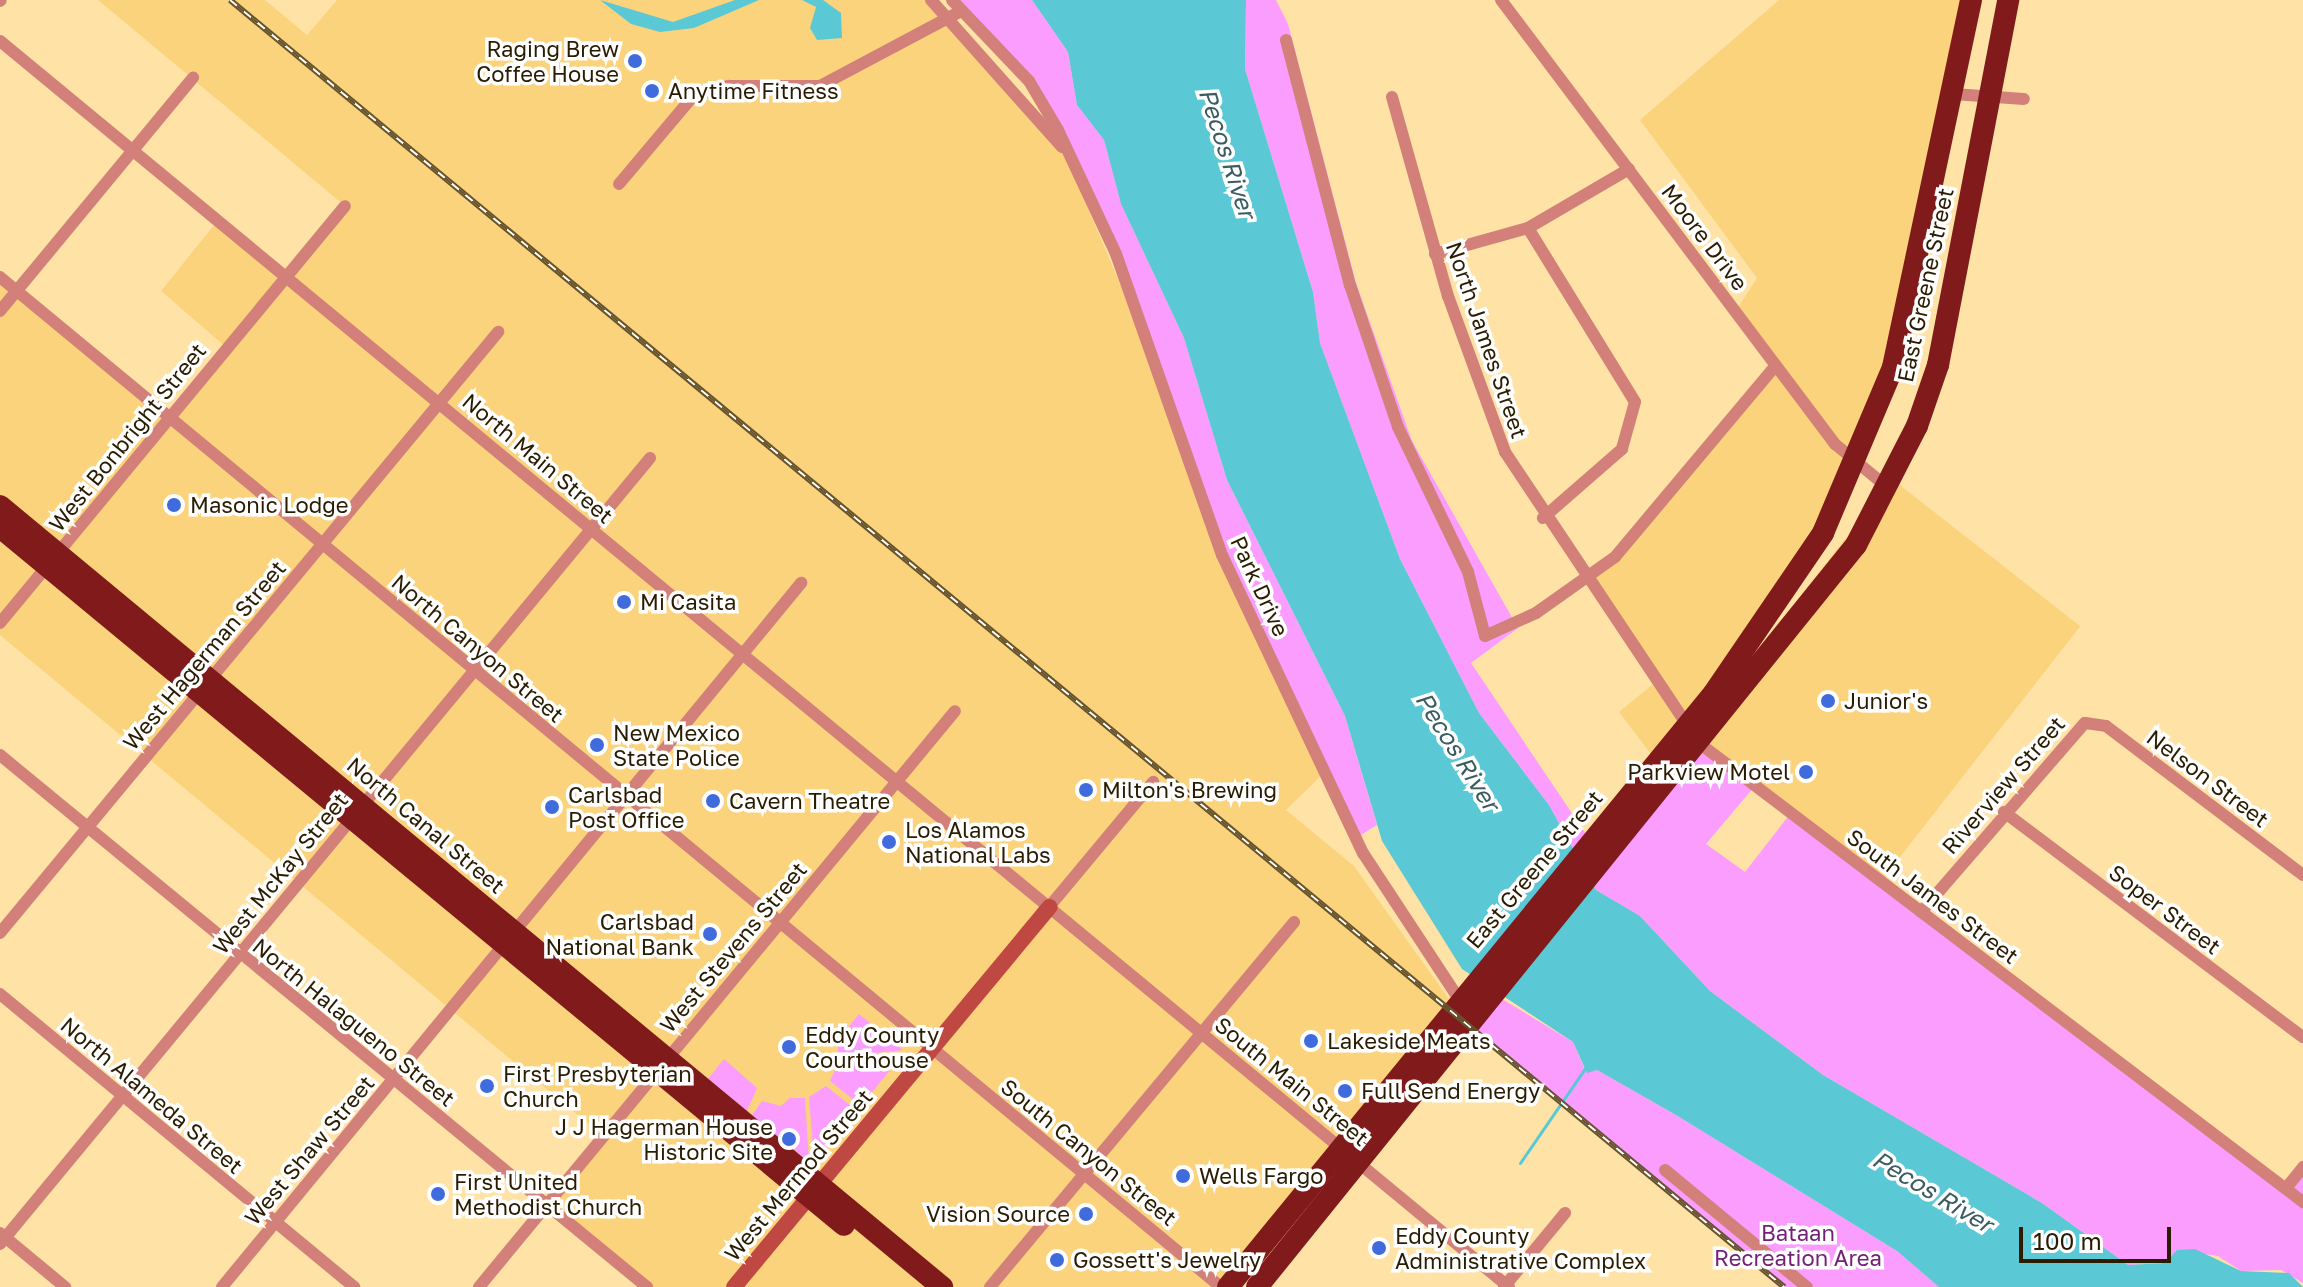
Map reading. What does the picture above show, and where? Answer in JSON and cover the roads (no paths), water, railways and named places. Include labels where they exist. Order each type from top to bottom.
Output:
[{"type":"highway","name":"East Greene Street","points":[[1694,733],[1767,622],[1858,463],[1908,313],[1971,0]]},
{"type":"highway","name":"East Greene Street","points":[[1350,1156],[1472,1000],[1611,832],[1694,733],[1786,639],[1845,562],[1887,487],[1938,365],[2008,0]]},
{"type":"highway","name":"North Canal Street","points":[[0,506],[52,560],[814,1191]]},
{"type":"highway","name":"North Canal Street","points":[[0,527],[52,560]]},
{"type":"highway","points":[[1767,622],[1786,639]]},
{"type":"highway","points":[[1228,1287],[1350,1156]]},
{"type":"highway","points":[[1257,1287],[1350,1156]]},
{"type":"highway","points":[[814,1191],[919,1287]]},
{"type":"highway","points":[[814,1191],[942,1287]]},
{"type":"street","name":"Park Drive","points":[[931,0],[1062,147]]},
{"type":"street","name":"Park Drive","points":[[952,0],[1029,81],[1116,254],[1222,555],[1368,863],[1472,1000]]},
{"type":"street","name":"Moore Drive","points":[[1501,0],[1775,366],[1858,463],[1887,487]]},
{"type":"street","points":[[619,184],[693,96],[729,86],[820,86],[961,11]]},
{"type":"street","points":[[1286,40],[1355,299],[1398,427],[1468,572],[1483,634],[1515,625],[1615,557],[1775,366]]},
{"type":"street","name":"North Main Street","points":[[0,41],[1049,907]]},
{"type":"street","points":[[0,311],[193,78]]},
{"type":"street","points":[[1953,94],[2024,99]]},
{"type":"street","name":"North James Street","points":[[1392,97],[1435,254],[1489,416],[1543,518],[1585,579]]},
{"type":"street","points":[[1435,254],[1528,228],[1629,169]]},
{"type":"street","name":"West Bonbright Street","points":[[0,623],[345,206]]},
{"type":"street","points":[[1528,228],[1635,402],[1622,449],[1543,518]]},
{"type":"street","name":"North Canyon Street","points":[[0,277],[931,1049]]},
{"type":"street","name":"West Hagerman Street","points":[[0,933],[498,332]]},
{"type":"street","name":"West McKay Street","points":[[2,1238],[650,458]]},
{"type":"street","name":"South James Street","points":[[1585,579],[1694,733],[1921,912],[2303,1202]]},
{"type":"street","name":"West Shaw Street","points":[[222,1287],[801,583]]},
{"type":"street","name":"West Stevens Street","points":[[479,1287],[955,711]]},
{"type":"street","name":"Riverview Street","points":[[1921,912],[2004,812],[2085,723]]},
{"type":"street","name":"Nelson Street","points":[[2085,723],[2106,726],[2303,875]]},
{"type":"street","name":"North Halagueno Street","points":[[0,755],[647,1287]]},
{"type":"street","points":[[1049,907],[1153,782]]},
{"type":"street","name":"Soper Street","points":[[2004,812],[2303,1037]]},
{"type":"street","name":"South Main Street","points":[[1049,907],[1506,1286]]},
{"type":"street","name":"West Mermod Street","points":[[734,1287],[1049,907]]},
{"type":"street","points":[[990,1287],[1294,922]]},
{"type":"street","name":"North Alameda Street","points":[[0,994],[354,1287]]},
{"type":"street","name":"South Canyon Street","points":[[931,1049],[1221,1287]]},
{"type":"street","points":[[2287,1187],[2303,1167]]},
{"type":"street","points":[[1665,1170],[1807,1287]]},
{"type":"street","points":[[1506,1286],[1565,1213]]},
{"type":"street","points":[[2,1238],[65,1287]]},
{"type":"water","points":[[600,0],[673,22],[735,0],[759,0],[694,28],[660,32],[631,24]]},
{"type":"water","points":[[802,0],[823,0],[841,13],[842,38],[817,40],[810,28],[816,7]]},
{"type":"water","name":"Pecos River","points":[[1032,0],[1246,0],[1245,69],[1313,292],[1320,343],[1400,559],[1479,713],[1549,805],[1596,890],[1640,916],[1710,991],[1823,1075],[2042,1203],[2128,1265],[2165,1263],[2177,1250],[2195,1249],[2241,1271],[2289,1273],[2303,1287],[1939,1287],[1897,1251],[1676,1115],[1597,1070],[1587,1073],[1573,1042],[1462,969],[1382,841],[1345,716],[1227,480],[1184,338],[1121,204],[1104,140],[1077,105],[1068,52]]},
{"type":"waterway","points":[[1520,1163],[1586,1067]]},
{"type":"railway","points":[[230,0],[1784,1287]]},
{"type":"place","name":"Raging Brew Coffee House","points":[[635,61]]},
{"type":"place","name":"Anytime Fitness","points":[[652,91]]},
{"type":"place","name":"Masonic Lodge","points":[[174,505]]},
{"type":"place","name":"Mi Casita","points":[[624,602]]},
{"type":"place","name":"Junior's","points":[[1828,701]]},
{"type":"place","name":"New Mexico State Police","points":[[597,745]]},
{"type":"place","name":"Parkview Motel","points":[[1806,772]]},
{"type":"place","name":"Milton's Brewing","points":[[1086,790]]},
{"type":"place","name":"Cavern Theatre","points":[[713,801]]},
{"type":"place","name":"Carlsbad Post Office","points":[[552,807]]},
{"type":"place","name":"Los Alamos National Labs","points":[[889,842]]},
{"type":"place","name":"Carlsbad National Bank","points":[[710,934]]},
{"type":"place","name":"Lakeside Meats","points":[[1311,1041]]},
{"type":"place","name":"Eddy County Courthouse","points":[[789,1047]]},
{"type":"place","name":"First Presbyterian Church","points":[[487,1086]]},
{"type":"place","name":"Full Send Energy","points":[[1345,1091]]},
{"type":"place","name":"J J Hagerman House Historic Site","points":[[789,1139]]},
{"type":"place","name":"Wells Fargo","points":[[1183,1176]]},
{"type":"place","name":"First United Methodist Church","points":[[438,1194]]},
{"type":"place","name":"Vision Source","points":[[1086,1214]]},
{"type":"place","name":"Eddy County Administrative Complex","points":[[1379,1248]]},
{"type":"place","name":"Gossett's Jewelry","points":[[1057,1260]]},
{"type":"park label","name":"Bataan Recreation Area","points":[[1798,1244]]}]
